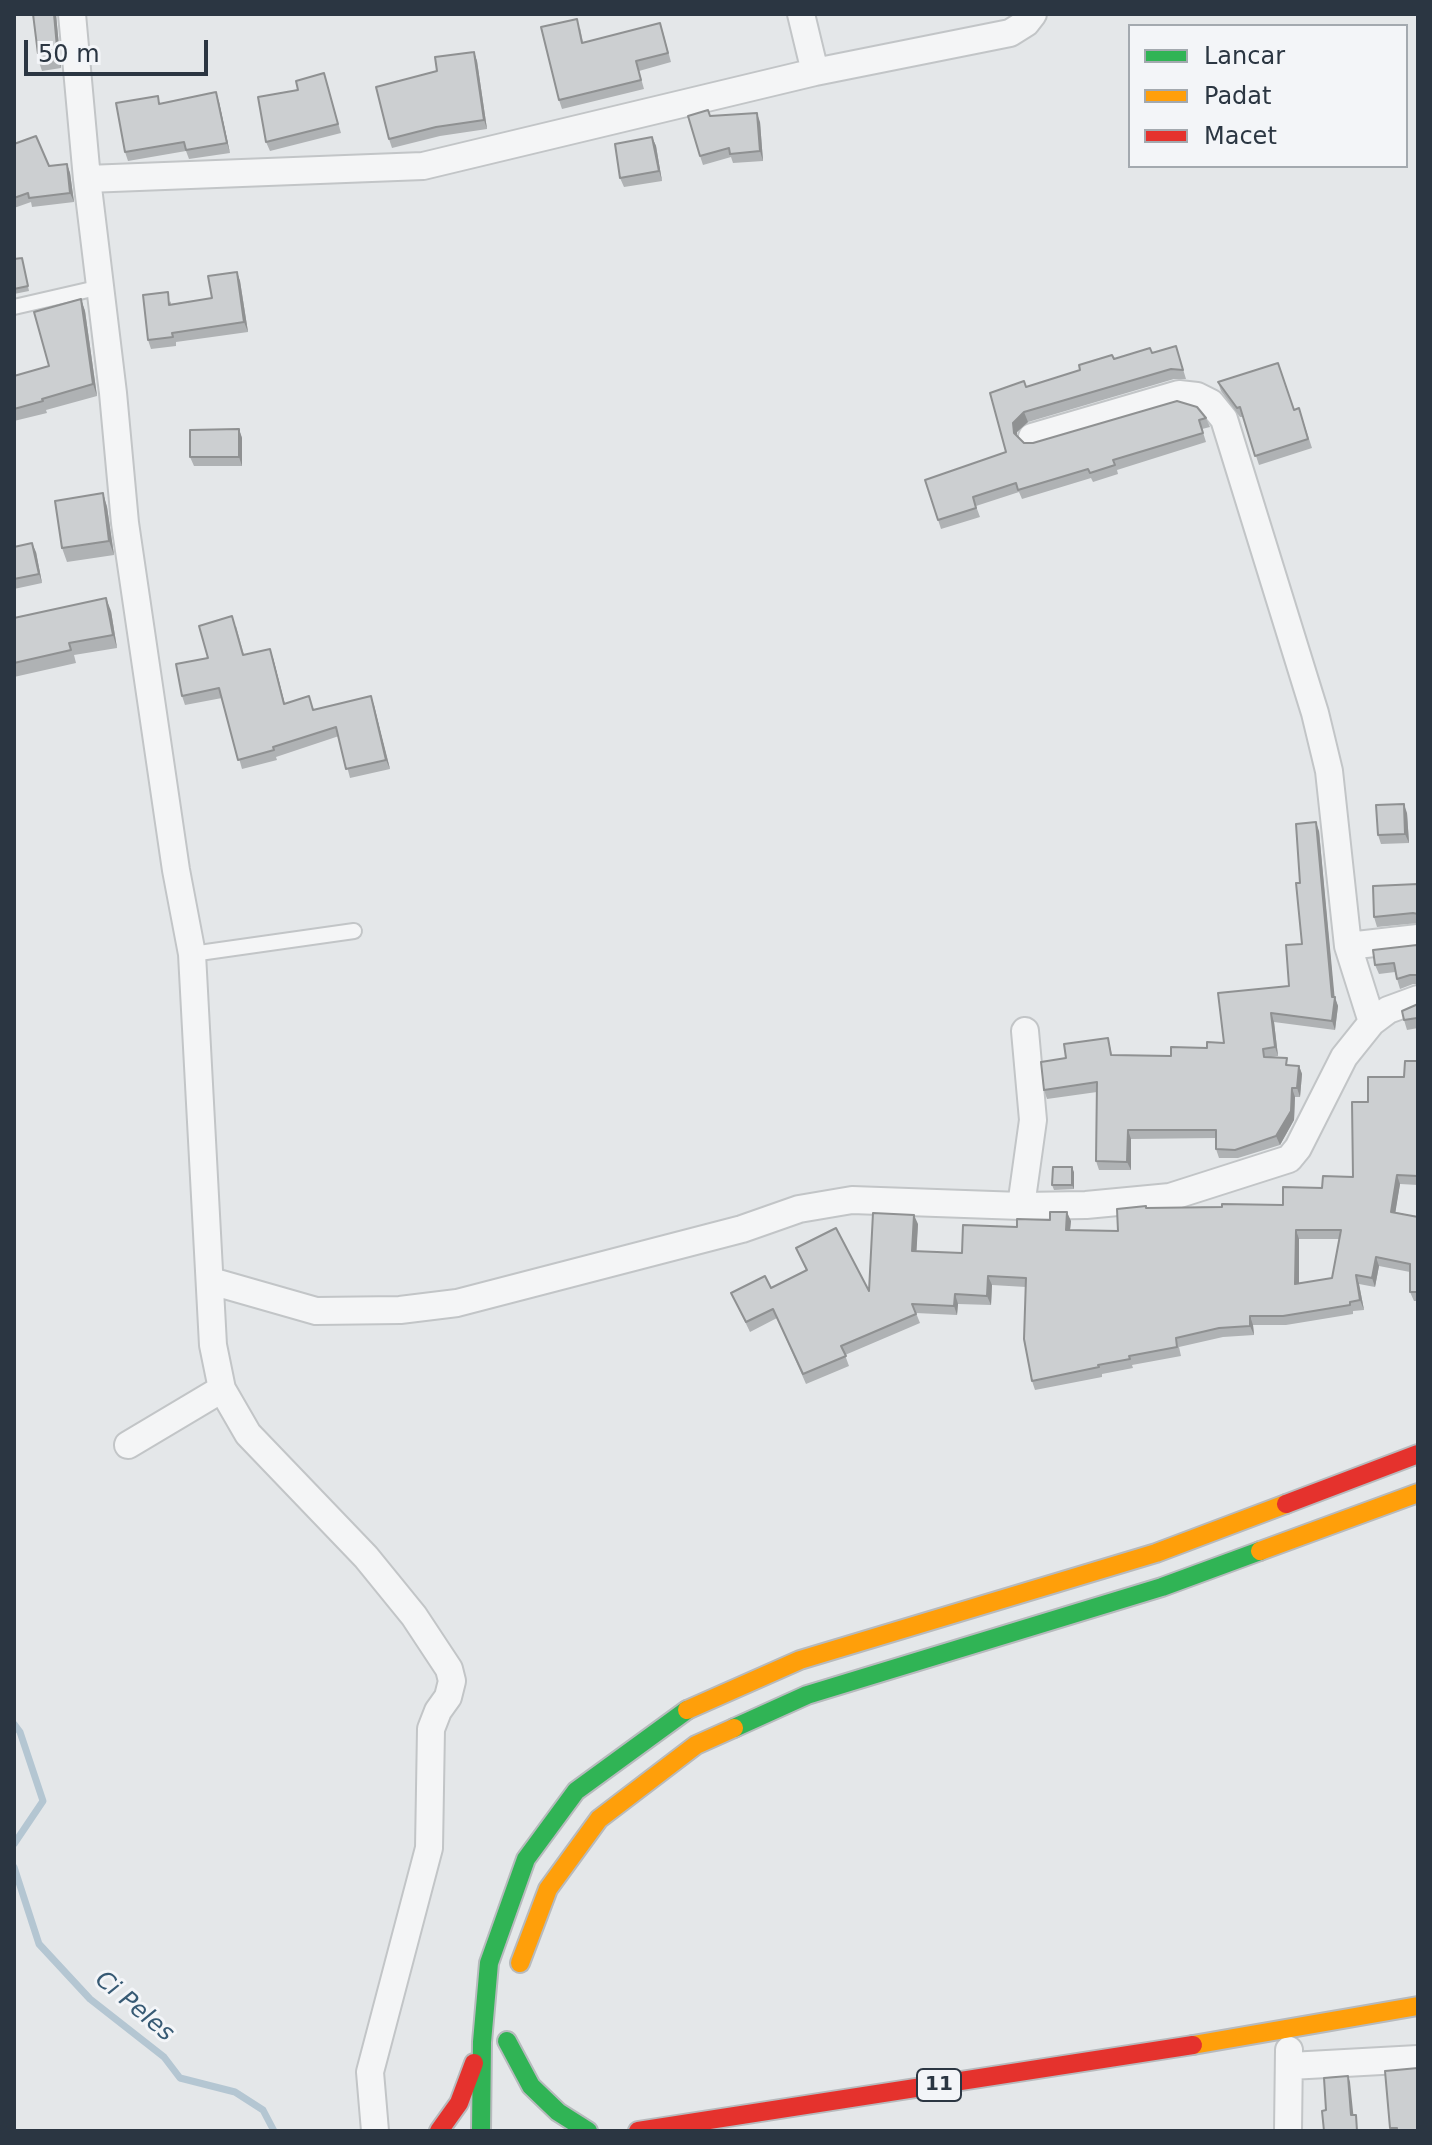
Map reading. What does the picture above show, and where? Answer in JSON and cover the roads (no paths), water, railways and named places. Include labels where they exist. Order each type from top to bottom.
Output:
[{"type":"highway","points":[[481,2131],[482,2042],[489,1963],[526,1859],[576,1791],[679,1713],[800,1660],[1156,1553],[1418,1454]]},
{"type":"highway","points":[[516,1982],[518,1967],[548,1889],[599,1819],[696,1745],[807,1695],[1162,1587],[1418,1493]]},
{"type":"highway","name":"11","points":[[638,2131],[1287,2030],[1418,2006]]},
{"type":"highway","points":[[508,2086],[508,2034],[531,2086],[558,2112],[588,2131]]},
{"type":"highway","points":[[439,2131],[459,2103],[482,2042]]},
{"type":"street","points":[[72,14],[125,523],[176,870],[192,954],[213,1345],[222,1389],[248,1434],[366,1557],[414,1616],[449,1669],[452,1681],[448,1697],[431,1729],[429,1848],[370,2072],[375,2131]]},
{"type":"street","points":[[801,14],[815,72]]},
{"type":"street","points":[[87,179],[423,166],[815,72],[1010,33],[1026,23],[1033,14]]},
{"type":"street","points":[[1032,437],[1179,394],[1197,396],[1211,403],[1224,419],[1315,713],[1329,771],[1348,946],[1372,1022]]},
{"type":"street","points":[[1348,946],[1418,938]]},
{"type":"street","points":[[211,1281],[316,1311],[400,1310],[471,1300],[742,1229],[799,1209],[852,1200],[1021,1206],[1086,1205],[1170,1197],[1289,1159],[1298,1148],[1344,1057],[1372,1022],[1388,1010],[1418,999]]},
{"type":"street","points":[[1021,1206],[1033,1120],[1025,1031]]},
{"type":"street","points":[[128,1445],[222,1389]]},
{"type":"street","points":[[1287,2030],[1290,2066],[1288,2131]]},
{"type":"street","points":[[1290,2066],[1418,2059]]},
{"type":"lane","points":[[14,307],[101,287]]},
{"type":"lane","points":[[192,954],[354,931]]},
{"type":"waterway","name":"Ci Peles","points":[[14,1724],[20,1732],[43,1801],[14,1844]]},
{"type":"waterway","name":"Ci Peles","points":[[14,1867],[39,1944],[90,1999],[164,2057],[180,2078],[235,2092],[263,2110],[274,2131]]}]
